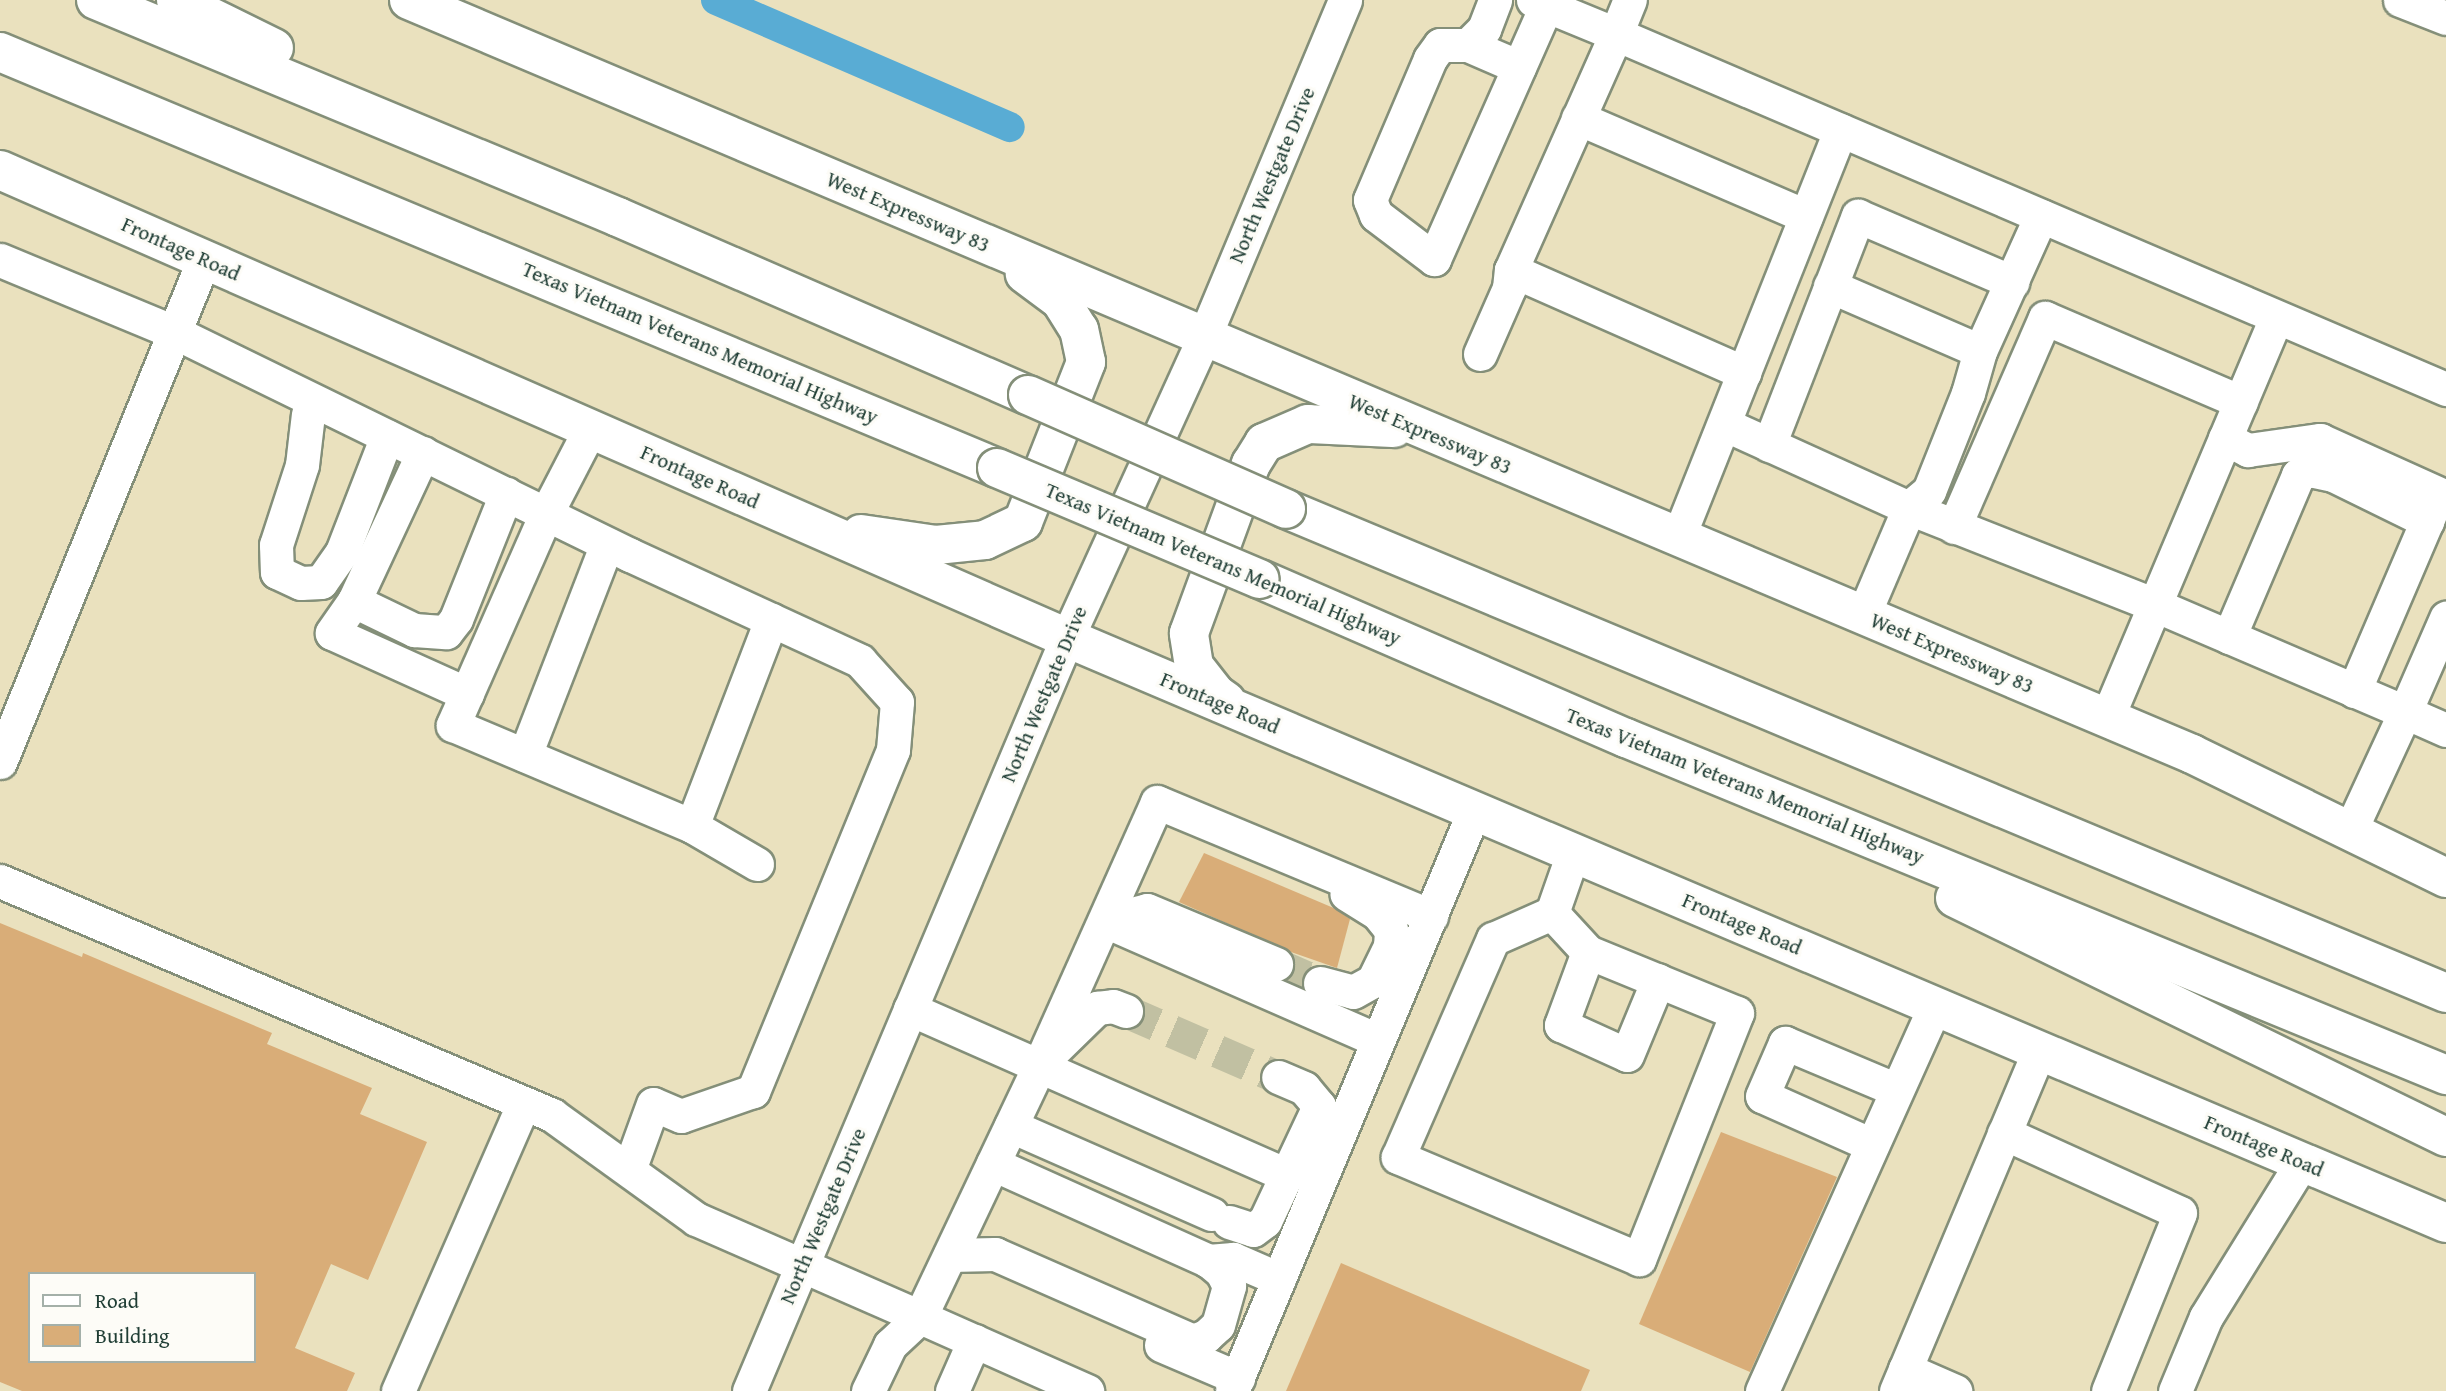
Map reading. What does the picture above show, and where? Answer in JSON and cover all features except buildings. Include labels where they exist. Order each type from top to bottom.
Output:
[{"type":"main road","points":[[96,0],[618,217],[1286,509],[2446,993]]},
{"type":"main road","points":[[176,0],[618,217]]},
{"type":"main road","name":"West Expressway 83","points":[[409,0],[990,248],[1205,335],[1417,428],[2192,754],[2446,878]]},
{"type":"main road","name":"Texas Vietnam Veterans Memorial Highway","points":[[0,51],[1260,579],[1626,738],[2446,1075]]},
{"type":"main road","name":"Frontage Road","points":[[0,170],[1067,638],[2446,1223]]},
{"type":"main road","points":[[814,527],[936,545],[985,540],[1023,522],[1086,362],[1079,330],[1060,300],[990,248]]},
{"type":"main road","points":[[1241,712],[1216,694],[1194,666],[1189,634],[1264,443],[1308,424],[1417,428]]},
{"type":"main road","points":[[1626,738],[2446,1138]]},
{"type":"street","name":"North Westgate Drive","points":[[749,1391],[1067,638],[1205,335],[1346,0]]},
{"type":"street","points":[[1468,45],[1484,29],[1495,0]]},
{"type":"street","points":[[1480,354],[1509,288],[1511,270],[1630,0]]},
{"type":"street","points":[[2400,0],[2446,18]]},
{"type":"street","points":[[1519,67],[1468,45],[1440,45],[1430,59],[1370,200],[1376,215],[1434,259],[1519,67],[1540,3],[2446,389]]},
{"type":"street","points":[[1578,117],[1806,216]]},
{"type":"street","points":[[1678,538],[1840,130]]},
{"type":"street","points":[[1769,445],[1858,216],[2012,282]]},
{"type":"street","points":[[1863,616],[1909,509],[1930,491],[1968,393],[1980,351],[2041,216]]},
{"type":"street","points":[[0,260],[174,332],[311,407],[387,436],[607,544],[860,661],[897,702],[893,750],[753,1091],[681,1116],[653,1104],[629,1170]]},
{"type":"street","points":[[0,762],[204,260]]},
{"type":"street","points":[[1511,270],[1744,373]]},
{"type":"street","points":[[1830,286],[1980,351]]},
{"type":"street","points":[[2107,718],[2276,317]]},
{"type":"street","points":[[1954,527],[2045,318],[2241,402]]},
{"type":"street","points":[[311,407],[302,465],[276,545],[277,572],[301,583],[321,582],[342,552],[387,436]]},
{"type":"street","points":[[1724,424],[1909,509],[2155,605],[2446,730]]},
{"type":"street","points":[[590,429],[546,514],[453,725],[692,826],[757,864]]},
{"type":"street","points":[[2225,438],[2248,450],[2320,440],[2437,504]]},
{"type":"street","points":[[423,453],[354,601],[332,633],[467,694]]},
{"type":"street","points":[[2229,637],[2298,475],[2310,470],[2333,474],[2437,504]]},
{"type":"street","points":[[354,601],[414,630],[446,632],[456,619],[506,494]]},
{"type":"street","points":[[2354,691],[2437,504]]},
{"type":"street","points":[[525,755],[607,544]]},
{"type":"street","points":[[2350,831],[2446,618]]},
{"type":"street","points":[[692,826],[771,620]]},
{"type":"street","points":[[868,1391],[890,1345],[920,1317],[1039,1066],[1157,802],[1431,916]]},
{"type":"street","points":[[950,1255],[1235,1384],[1474,811]]},
{"type":"street","points":[[1552,913],[1588,952],[1737,1013],[1639,1259],[1398,1157],[1493,939],[1552,913],[1573,853]]},
{"type":"street","points":[[1284,854],[1377,913],[1391,930],[1390,946],[1373,981],[1353,992],[1321,983]]},
{"type":"street","points":[[0,881],[552,1115],[696,1219],[1087,1391]]},
{"type":"street","points":[[1105,920],[1147,910],[1276,964]]},
{"type":"street","points":[[1105,920],[1378,1040]]},
{"type":"street","points":[[1588,952],[1561,1025],[1627,1055],[1658,980]]},
{"type":"street","points":[[1039,1066],[1075,1026],[1097,1008],[1113,1006],[1125,1011]]},
{"type":"street","points":[[1762,1391],[1934,1006]]},
{"type":"street","points":[[910,1009],[1288,1177]]},
{"type":"street","points":[[1872,1145],[1762,1096],[1785,1043],[1897,1090]]},
{"type":"street","points":[[1955,1391],[1900,1380],[2039,1051]]},
{"type":"street","points":[[1011,1126],[1253,1230],[1265,1221],[1288,1177],[1319,1106],[1304,1088],[1278,1077]]},
{"type":"street","points":[[398,1391],[524,1103]]},
{"type":"street","points":[[2004,1133],[2180,1213],[2108,1391]]},
{"type":"street","points":[[2175,1391],[2206,1317],[2302,1162]]},
{"type":"street","points":[[950,1255],[995,1254],[1193,1341],[1206,1336],[1218,1325],[1229,1286],[1222,1272],[1208,1261],[993,1164]]},
{"type":"street","points":[[1208,1261],[1233,1259],[1279,1279]]},
{"type":"street","points":[[952,1391],[974,1341]]},
{"type":"waterway","points":[[716,0],[1010,127]]},
{"type":"tunnel","points":[[1276,964],[1320,983]]},
{"type":"tunnel","points":[[1126,1011],[1278,1077]]}]
